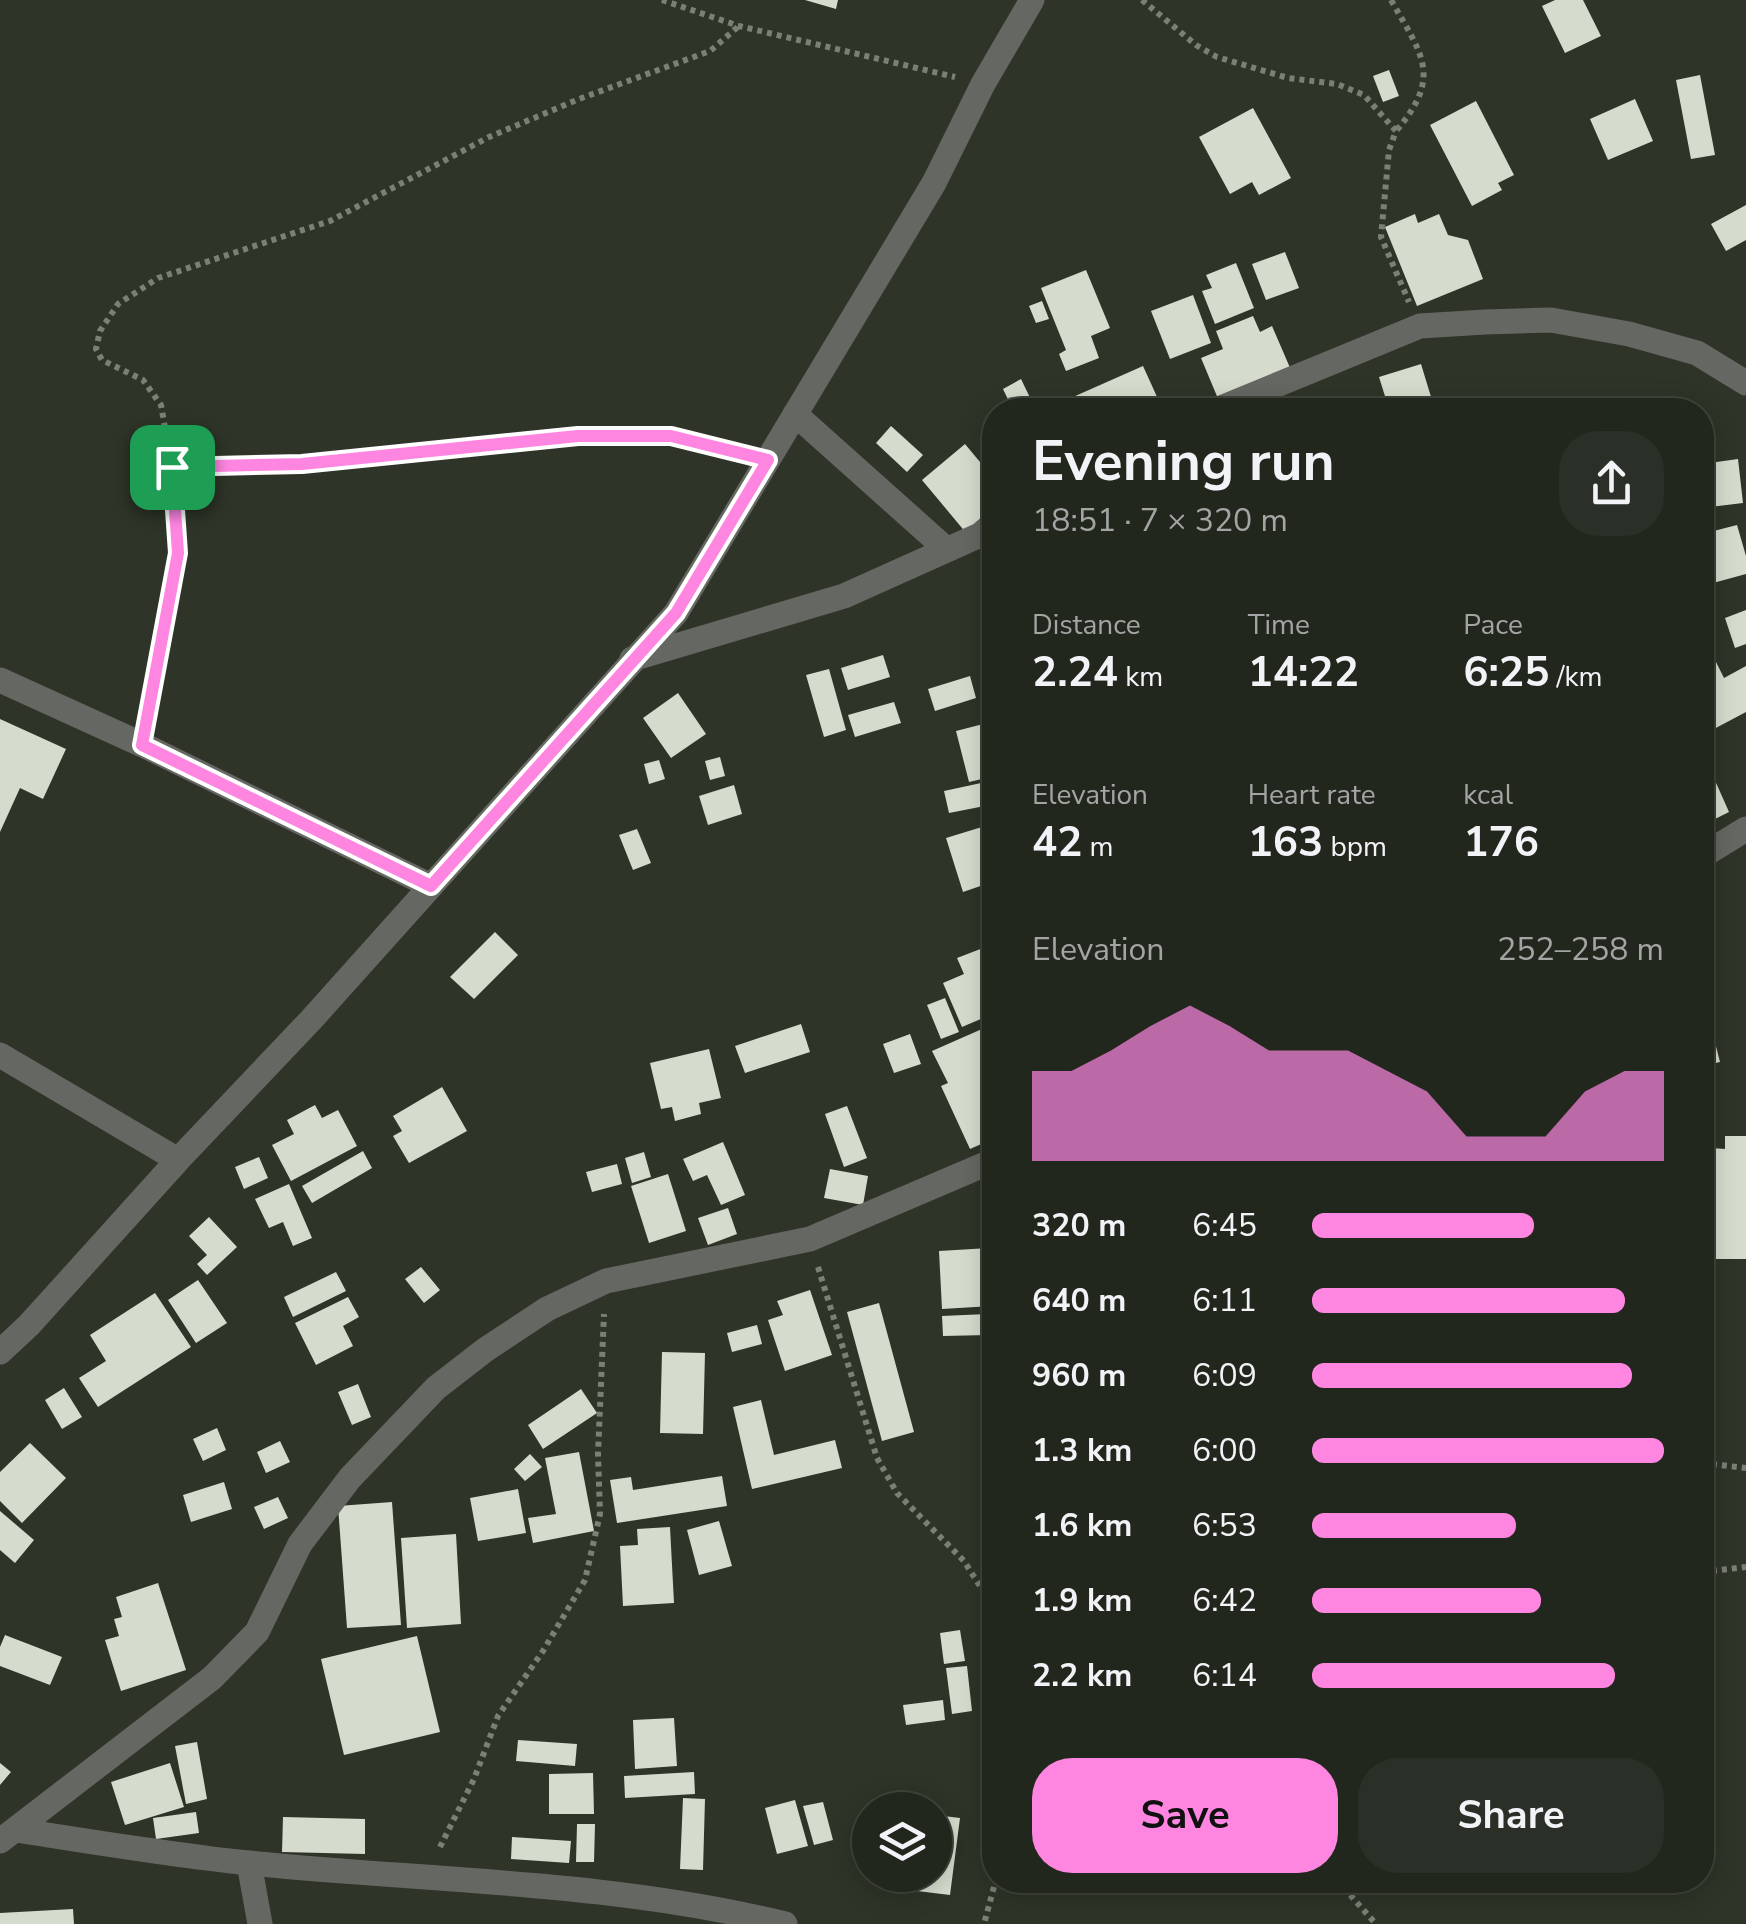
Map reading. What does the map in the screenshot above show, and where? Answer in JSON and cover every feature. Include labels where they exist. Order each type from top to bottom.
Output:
[{"type":"street","points":[[0,1352],[30,1325],[178,1160],[310,1022],[676,613],[934,183],[983,84],[1032,0]]},
{"type":"street","points":[[1245,398],[1420,326],[1551,320],[1697,352],[1746,383]]},
{"type":"street","points":[[795,414],[945,548]]},
{"type":"street","points":[[632,659],[844,596],[982,533]]},
{"type":"street","points":[[0,680],[431,886]]},
{"type":"street","points":[[1714,849],[1746,829]]},
{"type":"street","points":[[0,1055],[178,1160]]},
{"type":"street","points":[[8,1835],[212,1678],[257,1632],[300,1544],[350,1478],[436,1388],[547,1309],[606,1281],[810,1238],[982,1165]]},
{"type":"street","points":[[8,1835],[249,1863],[427,1875],[674,1903],[785,1924]]},
{"type":"street","points":[[249,1863],[260,1924]]},
{"type":"path","points":[[662,0],[739,26],[983,84]]},
{"type":"path","points":[[1142,0],[1196,45],[1217,57],[1288,78],[1338,84],[1364,96],[1396,131]]},
{"type":"path","points":[[1391,0],[1422,56],[1424,88],[1415,108],[1396,131],[1389,150],[1381,237],[1420,326]]},
{"type":"path","points":[[142,745],[178,553],[172,467],[160,405],[142,380],[102,360],[96,349],[100,331],[118,304],[158,278],[330,221],[489,137],[580,99],[692,60],[710,51],[739,26]]},
{"type":"path","points":[[172,467],[302,464],[578,436],[671,436],[768,460]]},
{"type":"path","points":[[810,1238],[877,1458],[896,1493],[964,1561],[982,1588]]},
{"type":"path","points":[[427,1875],[474,1779],[498,1716],[543,1652],[585,1580],[600,1514],[598,1454],[606,1281]]},
{"type":"path","points":[[1714,1464],[1746,1468]]},
{"type":"path","points":[[1714,1571],[1746,1567]]},
{"type":"path","points":[[984,1924],[994,1893]]},
{"type":"path","points":[[1349,1893],[1376,1924]]},
{"type":"building","points":[[805,0],[838,0],[836,9]]},
{"type":"building","points":[[1555,0],[1583,0],[1601,36],[1565,53],[1542,6]]},
{"type":"building","points":[[1389,70],[1399,96],[1383,102],[1373,76]]},
{"type":"building","points":[[1700,75],[1715,155],[1691,159],[1676,80]]},
{"type":"building","points":[[1635,99],[1653,141],[1608,160],[1590,119]]},
{"type":"building","points":[[1476,101],[1514,175],[1498,183],[1502,190],[1472,206],[1430,125]]},
{"type":"building","points":[[1253,108],[1291,178],[1259,195],[1252,182],[1230,194],[1199,137]]},
{"type":"building","points":[[1746,205],[1746,240],[1726,251],[1711,224]]},
{"type":"building","points":[[1415,214],[1418,223],[1439,214],[1448,235],[1468,240],[1483,279],[1417,306],[1385,227]]},
{"type":"building","points":[[1285,252],[1299,288],[1266,300],[1252,264]]},
{"type":"building","points":[[1236,263],[1254,308],[1215,324],[1202,291],[1212,288],[1206,275]]},
{"type":"building","points":[[1086,270],[1110,328],[1091,336],[1099,358],[1066,371],[1059,354],[1066,350],[1041,288]]},
{"type":"building","points":[[1193,295],[1211,343],[1170,359],[1151,311]]},
{"type":"building","points":[[1042,301],[1049,319],[1036,323],[1029,306]]},
{"type":"building","points":[[1253,316],[1260,332],[1272,326],[1291,370],[1218,398],[1201,358],[1223,349],[1216,331]]},
{"type":"building","points":[[1421,364],[1431,398],[1386,398],[1379,377]]},
{"type":"building","points":[[1143,366],[1158,398],[1073,398]]},
{"type":"building","points":[[1021,379],[1030,398],[1007,398],[1003,389]]},
{"type":"building","points":[[891,426],[923,455],[907,472],[876,443]]},
{"type":"building","points":[[965,444],[982,464],[982,522],[967,534],[922,480]]},
{"type":"building","points":[[1738,459],[1743,503],[1714,507],[1714,462]]},
{"type":"building","points":[[1737,525],[1746,556],[1746,574],[1714,583],[1714,531]]},
{"type":"building","points":[[1746,610],[1746,644],[1735,648],[1725,618]]},
{"type":"building","points":[[883,655],[890,677],[848,690],[841,668]]},
{"type":"building","points":[[1714,661],[1724,678],[1746,666],[1746,712],[1714,729]]},
{"type":"building","points":[[829,669],[846,730],[824,737],[806,675]]},
{"type":"building","points":[[970,676],[976,698],[935,711],[928,689]]},
{"type":"building","points":[[678,693],[706,734],[671,758],[643,718]]},
{"type":"building","points":[[894,702],[901,723],[855,737],[848,715]]},
{"type":"building","points":[[0,719],[66,749],[43,799],[20,788],[0,832]]},
{"type":"building","points":[[982,724],[982,779],[969,782],[956,731]]},
{"type":"building","points":[[720,757],[725,776],[710,780],[705,761]]},
{"type":"building","points":[[659,760],[665,779],[649,784],[644,764]]},
{"type":"building","points":[[1714,778],[1729,812],[1714,820]]},
{"type":"building","points":[[982,783],[982,807],[949,813],[944,791]]},
{"type":"building","points":[[734,785],[742,814],[708,825],[699,796]]},
{"type":"building","points":[[982,827],[982,885],[963,892],[946,838]]},
{"type":"building","points":[[637,829],[651,863],[633,870],[619,835]]},
{"type":"building","points":[[495,932],[518,955],[474,999],[450,977]]},
{"type":"building","points":[[982,948],[982,1019],[962,1027],[943,983],[964,974],[957,958]]},
{"type":"building","points":[[945,998],[959,1032],[941,1039],[927,1005]]},
{"type":"building","points":[[801,1024],[810,1052],[745,1073],[735,1046]]},
{"type":"building","points":[[982,1029],[982,1144],[970,1149],[941,1086],[948,1083],[932,1051]]},
{"type":"building","points":[[910,1034],[921,1064],[894,1073],[883,1044]]},
{"type":"building","points":[[1714,1038],[1720,1062],[1714,1063]]},
{"type":"building","points":[[709,1049],[721,1098],[699,1103],[701,1114],[675,1121],[672,1107],[661,1109],[650,1063]]},
{"type":"building","points":[[442,1087],[467,1131],[409,1163],[393,1136],[402,1131],[393,1116]]},
{"type":"building","points":[[315,1105],[322,1118],[338,1110],[357,1146],[291,1181],[272,1145],[294,1134],[287,1120]]},
{"type":"building","points":[[847,1106],[867,1158],[844,1167],[825,1114]]},
{"type":"building","points":[[1725,1136],[1746,1136],[1746,1259],[1714,1259],[1714,1148],[1725,1149]]},
{"type":"building","points":[[723,1142],[745,1195],[721,1205],[707,1175],[693,1181],[683,1159]]},
{"type":"building","points":[[363,1151],[372,1168],[312,1203],[302,1186]]},
{"type":"building","points":[[644,1152],[651,1177],[632,1183],[625,1158]]},
{"type":"building","points":[[259,1157],[268,1178],[244,1189],[235,1167]]},
{"type":"building","points":[[617,1164],[622,1184],[592,1192],[586,1172]]},
{"type":"building","points":[[830,1169],[868,1176],[863,1205],[824,1198]]},
{"type":"building","points":[[668,1174],[686,1231],[649,1243],[631,1186]]},
{"type":"building","points":[[289,1184],[312,1238],[293,1246],[283,1222],[269,1228],[255,1199]]},
{"type":"building","points":[[728,1208],[737,1234],[708,1245],[698,1218]]},
{"type":"building","points":[[209,1217],[237,1247],[207,1275],[197,1264],[207,1255],[189,1236]]},
{"type":"building","points":[[982,1248],[982,1307],[942,1309],[939,1251]]},
{"type":"building","points":[[421,1267],[440,1290],[424,1303],[405,1279]]},
{"type":"building","points":[[336,1272],[346,1291],[293,1317],[284,1297]]},
{"type":"building","points":[[198,1280],[227,1323],[196,1343],[168,1300]]},
{"type":"building","points":[[810,1290],[832,1355],[785,1371],[768,1320],[783,1315],[777,1301]]},
{"type":"building","points":[[155,1293],[191,1347],[98,1407],[79,1378],[106,1361],[90,1335]]},
{"type":"building","points":[[348,1297],[359,1317],[343,1326],[353,1346],[316,1365],[295,1323]]},
{"type":"building","points":[[879,1303],[914,1432],[882,1441],[847,1312]]},
{"type":"building","points":[[982,1314],[982,1335],[943,1336],[942,1316]]},
{"type":"building","points":[[757,1325],[762,1344],[732,1352],[727,1333]]},
{"type":"building","points":[[662,1352],[705,1353],[703,1434],[660,1433]]},
{"type":"building","points":[[358,1384],[371,1417],[352,1425],[338,1392]]},
{"type":"building","points":[[64,1388],[82,1417],[62,1429],[45,1400]]},
{"type":"building","points":[[581,1389],[597,1413],[543,1449],[528,1425]]},
{"type":"building","points":[[761,1400],[774,1455],[835,1440],[842,1468],[752,1489],[733,1407]]},
{"type":"building","points":[[217,1428],[226,1450],[203,1461],[193,1439]]},
{"type":"building","points":[[280,1441],[290,1462],[266,1473],[257,1452]]},
{"type":"building","points":[[30,1443],[66,1478],[22,1523],[0,1501],[0,1472]]},
{"type":"building","points":[[579,1452],[594,1531],[533,1543],[528,1518],[556,1514],[545,1458]]},
{"type":"building","points":[[530,1454],[542,1467],[525,1481],[514,1469]]},
{"type":"building","points":[[722,1476],[727,1506],[617,1523],[610,1480],[631,1477],[633,1490]]},
{"type":"building","points":[[224,1482],[232,1509],[191,1522],[183,1495]]},
{"type":"building","points":[[518,1489],[526,1533],[478,1541],[470,1498]]},
{"type":"building","points":[[278,1497],[288,1518],[264,1529],[254,1507]]},
{"type":"building","points":[[392,1502],[401,1625],[347,1628],[338,1506]]},
{"type":"building","points":[[0,1511],[34,1540],[15,1563],[0,1550]]},
{"type":"building","points":[[719,1521],[732,1566],[699,1575],[687,1530]]},
{"type":"building","points":[[670,1527],[674,1603],[623,1606],[620,1546],[638,1545],[637,1529]]},
{"type":"building","points":[[456,1534],[461,1624],[407,1628],[401,1538]]},
{"type":"building","points":[[158,1583],[186,1670],[121,1691],[105,1640],[119,1636],[114,1619],[122,1617],[116,1597]]},
{"type":"building","points":[[960,1630],[965,1661],[944,1664],[940,1633]]},
{"type":"building","points":[[5,1635],[62,1657],[50,1685],[0,1666],[0,1647]]},
{"type":"building","points":[[417,1636],[440,1732],[344,1755],[321,1659]]},
{"type":"building","points":[[967,1666],[972,1711],[952,1714],[946,1668]]},
{"type":"building","points":[[943,1700],[945,1720],[906,1725],[903,1705]]},
{"type":"building","points":[[674,1718],[677,1766],[635,1769],[633,1720]]},
{"type":"building","points":[[518,1740],[577,1744],[575,1766],[516,1761]]},
{"type":"building","points":[[197,1742],[207,1799],[186,1804],[175,1746]]},
{"type":"building","points":[[0,1763],[11,1772],[0,1785]]},
{"type":"building","points":[[170,1763],[184,1807],[125,1825],[111,1782]]},
{"type":"building","points":[[694,1772],[695,1794],[625,1798],[624,1776]]},
{"type":"building","points":[[593,1773],[594,1814],[549,1814],[549,1774]]},
{"type":"building","points":[[683,1798],[705,1799],[703,1870],[680,1869]]},
{"type":"building","points":[[795,1800],[808,1846],[777,1854],[765,1808]]},
{"type":"building","points":[[823,1802],[833,1840],[814,1845],[803,1806]]},
{"type":"building","points":[[196,1812],[199,1833],[156,1839],[153,1818]]},
{"type":"building","points":[[283,1817],[365,1819],[365,1854],[282,1852]]},
{"type":"building","points":[[952,1817],[960,1818],[952,1880]]},
{"type":"building","points":[[577,1824],[595,1824],[594,1862],[576,1862]]},
{"type":"building","points":[[512,1837],[571,1841],[569,1863],[511,1859]]},
{"type":"building","points":[[73,1909],[74,1924],[0,1924],[0,1913]]},
{"type":"route","points":[[578,436],[671,436],[768,460],[676,613],[431,886],[142,745],[178,553],[172,467],[302,464],[578,436]]}]
